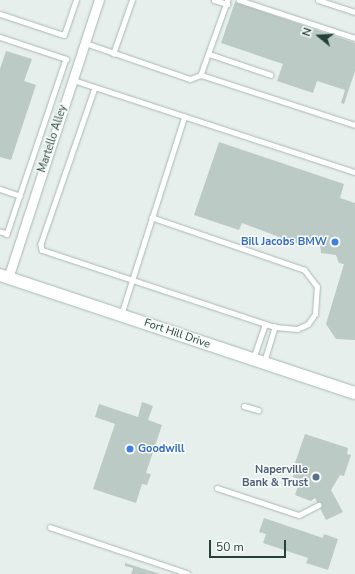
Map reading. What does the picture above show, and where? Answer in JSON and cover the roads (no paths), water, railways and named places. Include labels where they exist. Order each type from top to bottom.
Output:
[{"type":"street","name":"Martello Alley","points":[[4,276],[73,80],[99,0]]},
{"type":"street","name":"Fort Hill Drive","points":[[4,276],[258,362],[355,393]]},
{"type":"lane","points":[[0,14],[64,35],[76,0]]},
{"type":"lane","points":[[113,54],[132,0]]},
{"type":"lane","points":[[202,75],[228,2],[214,0]]},
{"type":"lane","points":[[239,0],[355,38]]},
{"type":"lane","points":[[318,0],[355,12]]},
{"type":"lane","points":[[0,37],[66,59],[7,234],[0,232]]},
{"type":"lane","points":[[85,43],[113,54],[190,79],[202,75],[355,125]]},
{"type":"lane","points":[[209,54],[271,75]]},
{"type":"lane","points":[[73,80],[355,172]]},
{"type":"lane","points":[[95,88],[41,244],[42,250],[265,325],[297,329],[308,324],[315,314],[317,287],[304,270],[152,218]]},
{"type":"lane","points":[[121,315],[184,116]]},
{"type":"lane","points":[[0,189],[20,196]]},
{"type":"lane","points":[[258,362],[265,325]]},
{"type":"lane","points":[[258,362],[275,327]]},
{"type":"lane","points":[[244,406],[258,410]]},
{"type":"lane","points":[[217,488],[299,515],[319,505]]},
{"type":"lane","points":[[50,527],[187,573]]},
{"type":"place","name":"Bill Jacobs BMW","points":[[335,242]]},
{"type":"place","name":"Goodwill","points":[[130,449]]},
{"type":"place","name":"Naperville Bank & Trust","points":[[316,477]]}]
